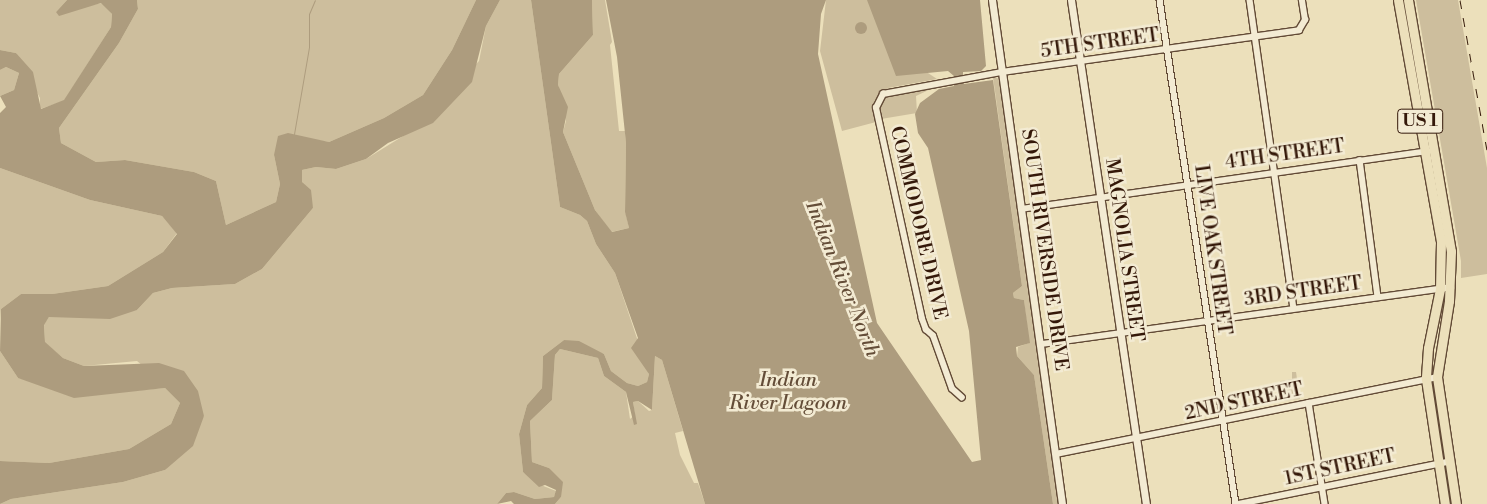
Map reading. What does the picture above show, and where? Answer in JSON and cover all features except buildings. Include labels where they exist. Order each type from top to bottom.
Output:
[{"type":"main road","name":"US 1","points":[[1398,0],[1441,242],[1440,289],[1428,348],[1426,379],[1445,504]]},
{"type":"main road","name":"US 1","points":[[1408,0],[1450,240],[1451,287],[1436,377],[1456,504]]},
{"type":"street","name":"SOUTH RIVERSIDE DRIVE","points":[[992,0],[1042,344],[1062,504]]},
{"type":"street","name":"MAGNOLIA STREET","points":[[1071,0],[1119,334],[1146,504]]},
{"type":"street","name":"LIVE OAK STREET","points":[[1160,0],[1207,321],[1237,504]]},
{"type":"street","points":[[1250,0],[1294,308]]},
{"type":"street","name":"5TH STREET","points":[[898,89],[1002,72],[1299,30],[1304,25],[1302,0]]},
{"type":"street","points":[[1401,18],[1411,16]]},
{"type":"street","name":"COMMODORE DRIVE","points":[[898,89],[883,94],[876,108],[922,319],[926,330],[933,336],[952,389],[962,398]]},
{"type":"street","name":"4TH STREET","points":[[1021,209],[1435,150]]},
{"type":"street","points":[[1360,160],[1378,297]]},
{"type":"street","name":"3RD STREET","points":[[1042,344],[1451,287]]},
{"type":"street","name":"2ND STREET","points":[[1056,454],[1135,440],[1436,377]]},
{"type":"street","points":[[1309,403],[1326,504]]},
{"type":"street","name":"1ST STREET","points":[[1237,504],[1448,462]]},
{"type":"shaded area","points":[[0,0],[67,0],[56,12],[102,3],[112,14],[111,27],[64,101],[40,109],[40,98],[16,53],[0,50]]},
{"type":"shaded area","points":[[137,0],[476,0],[452,50],[423,95],[384,118],[329,142],[309,139],[274,155],[280,184],[276,202],[226,225],[216,181],[194,172],[125,160],[96,162],[61,143],[59,128],[119,43],[138,9]]},
{"type":"shaded area","points":[[500,0],[531,0],[560,207],[580,215],[587,221],[596,244],[615,273],[649,374],[647,382],[638,386],[627,383],[611,371],[604,354],[564,340],[543,356],[542,388],[527,405],[519,434],[523,472],[541,485],[556,491],[554,497],[535,499],[514,492],[506,493],[497,504],[0,504],[11,499],[123,482],[165,470],[204,416],[137,361],[84,366],[63,358],[45,343],[44,324],[49,317],[137,310],[153,293],[172,288],[235,284],[262,269],[313,208],[302,182],[302,170],[316,167],[336,169],[366,159],[408,133],[479,61],[486,26]]},
{"type":"shaded area","points":[[592,0],[605,0],[612,42],[610,45],[619,131],[625,131],[626,143],[625,210],[629,228],[611,232],[595,210],[563,132],[566,121],[558,85],[559,74],[593,35]]},
{"type":"shaded area","points":[[826,0],[870,0],[925,71],[937,79],[888,88],[874,101],[876,122],[842,131],[820,51]]},
{"type":"shaded area","points":[[1416,0],[1458,0],[1487,168],[1487,274],[1461,278],[1461,261]]},
{"type":"shaded area","points":[[6,67],[19,73],[14,90],[0,96],[0,70]]},
{"type":"shaded area","points":[[993,77],[1000,79],[1060,504],[1053,504],[1034,375],[1017,356],[1018,347],[1029,343],[1024,300],[1014,298],[1013,293],[1022,286]]},
{"type":"shaded area","points":[[939,85],[916,96],[917,113],[881,119],[878,108],[884,96]]},
{"type":"shaded area","points":[[0,168],[90,200],[162,216],[177,233],[163,252],[108,286],[52,294],[21,294],[1,309],[0,319]]},
{"type":"shaded area","points":[[560,349],[598,358],[604,376],[626,392],[630,419],[635,415],[633,402],[638,401],[649,411],[652,410],[655,356],[662,360],[683,431],[675,433],[680,455],[694,483],[698,483],[705,504],[555,504],[561,497],[549,468],[532,462],[530,421],[552,400],[555,355]]},
{"type":"shaded area","points":[[0,351],[18,378],[130,391],[165,388],[180,403],[171,424],[129,449],[49,463],[0,461]]},
{"type":"shaded area","points":[[1292,372],[1296,372],[1300,399],[1284,401],[1280,381],[1292,379]]},
{"type":"water","points":[[67,0],[137,0],[138,9],[119,43],[59,128],[61,143],[96,162],[125,160],[194,172],[216,181],[226,225],[276,202],[280,184],[274,155],[278,136],[288,133],[329,142],[384,118],[423,95],[452,50],[476,0],[500,0],[486,26],[472,82],[433,123],[388,143],[366,159],[336,169],[316,167],[302,170],[302,182],[311,190],[313,208],[262,269],[235,284],[172,288],[153,293],[137,310],[110,319],[49,317],[44,325],[45,342],[63,358],[84,366],[159,363],[184,371],[198,391],[204,416],[193,446],[165,470],[123,482],[11,499],[0,504],[0,461],[49,463],[129,449],[171,424],[180,403],[165,388],[74,398],[18,378],[0,351],[1,309],[21,294],[52,294],[108,286],[163,252],[177,234],[162,216],[90,200],[0,168],[0,113],[6,107],[0,96],[14,90],[19,73],[6,67],[0,70],[0,50],[16,53],[33,72],[41,109],[64,100],[111,27],[112,14],[101,3],[59,16],[56,12]]},
{"type":"water","name":"Indian River Lagoon","points":[[531,0],[592,0],[593,35],[559,74],[558,85],[568,107],[563,132],[595,210],[612,232],[629,228],[625,212],[626,143],[617,57],[606,0],[826,0],[821,14],[818,54],[877,323],[972,462],[981,460],[969,331],[928,148],[918,133],[915,114],[920,103],[939,89],[954,86],[954,76],[948,71],[896,76],[867,0],[980,0],[986,66],[981,71],[963,72],[963,81],[964,84],[993,80],[1022,286],[1013,293],[1014,298],[1024,300],[1030,343],[1016,347],[1017,356],[1034,375],[1053,504],[705,504],[662,360],[655,356],[652,410],[638,401],[633,402],[637,424],[634,425],[626,392],[604,376],[598,358],[560,349],[555,355],[552,400],[530,421],[532,462],[549,468],[563,482],[561,497],[555,504],[514,504],[511,501],[497,504],[506,493],[514,492],[535,499],[554,497],[556,490],[545,485],[539,487],[523,472],[519,434],[527,405],[542,388],[543,356],[564,340],[579,341],[604,354],[611,371],[627,383],[638,386],[647,382],[649,374],[631,348],[638,338],[615,273],[596,244],[587,221],[580,215],[560,207]]},
{"type":"water","points":[[861,22],[867,28],[861,34],[855,28]]},
{"type":"waterway","points":[[294,134],[309,47],[309,14],[315,0]]},
{"type":"railway","points":[[1460,0],[1487,150]]},
{"type":"water label","name":"Indian River North","points":[[842,279]]}]
